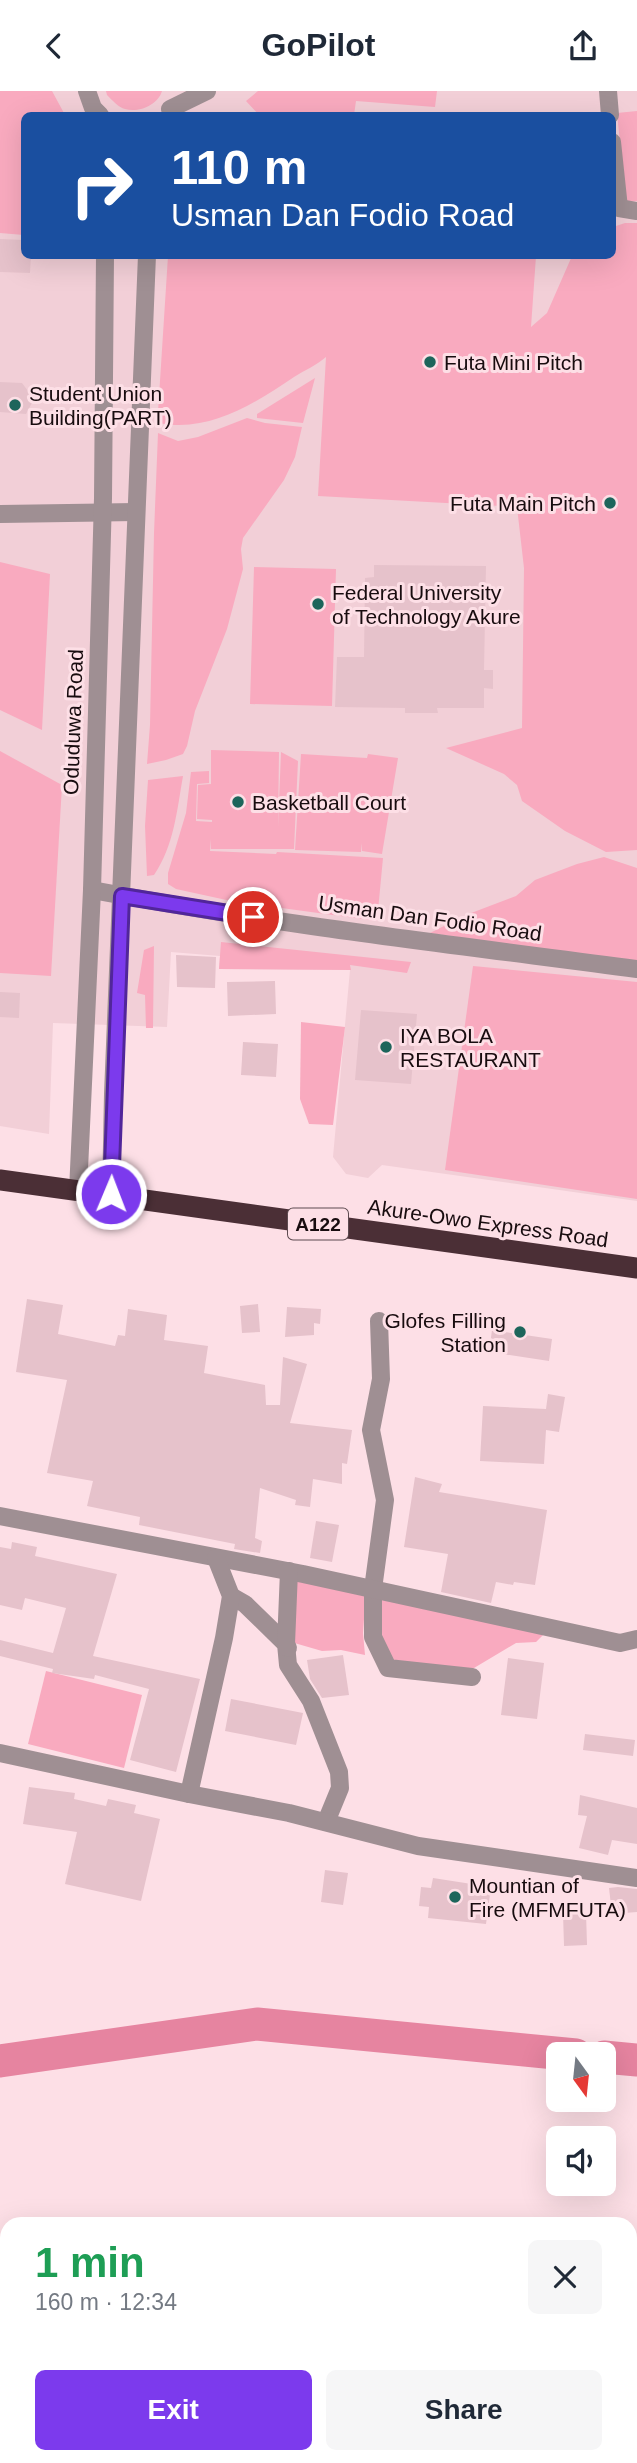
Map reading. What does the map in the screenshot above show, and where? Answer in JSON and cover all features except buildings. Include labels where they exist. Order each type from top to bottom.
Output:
[{"type":"highway","name":"Akure-Owo Express Road","points":[[0,1180],[637,1268]]},
{"type":"street","points":[[77,91],[94,105]]},
{"type":"street","points":[[167,112],[177,91]]},
{"type":"street","points":[[167,112],[207,91]]},
{"type":"street","points":[[608,91],[610,112]]},
{"type":"street","points":[[616,180],[619,208],[637,211]]},
{"type":"street","name":"Oduduwa Road","points":[[78,1191],[92,890],[102,512],[105,259]]},
{"type":"street","points":[[111,1194],[147,259]]},
{"type":"street","points":[[0,514],[136,512]]},
{"type":"street","name":"Usman Dan Fodio Road","points":[[92,890],[280,921],[637,969]]},
{"type":"street","points":[[84,1093],[113,1094]]},
{"type":"street","points":[[379,1321],[381,1379],[371,1430],[385,1500],[373,1589],[373,1637],[388,1668],[472,1677]]},
{"type":"street","points":[[0,1516],[289,1571],[620,1643],[637,1639]]},
{"type":"street","points":[[189,1794],[225,1638],[231,1596],[216,1558]]},
{"type":"street","points":[[289,1571],[286,1644],[288,1665],[311,1701],[339,1772],[340,1788],[326,1822]]},
{"type":"street","points":[[231,1596],[245,1604],[286,1644],[306,1691],[288,1665]]},
{"type":"street","points":[[0,1752],[189,1794],[253,1805],[418,1846],[637,1878]]},
{"type":"shaded area","name":"Federal University of Technology Akure","points":[[0,91],[637,91],[637,1201],[382,1165],[368,1178],[346,1174],[333,1157],[350,970],[219,969],[220,956],[171,952],[167,1027],[53,1023],[49,1134],[0,1126]]},
{"type":"shaded area","points":[[0,91],[52,91],[63,112],[21,112],[21,235],[0,233]]},
{"type":"shaded area","points":[[106,91],[162,91],[152,104],[142,109],[130,110],[118,105]]},
{"type":"shaded area","points":[[258,91],[437,91],[435,107],[356,101],[354,112],[256,112],[246,101]]},
{"type":"shaded area","points":[[637,111],[637,201],[626,202],[617,113]]},
{"type":"shaded area","points":[[637,223],[637,850],[606,852],[565,831],[522,801],[517,785],[504,774],[446,748],[522,728],[524,568],[517,507],[318,496],[326,357],[247,406],[213,420],[178,425],[159,423],[158,412],[168,259],[536,259],[531,327],[547,313],[571,259],[616,259],[616,226]]},
{"type":"shaded area","points":[[315,378],[303,423],[257,418],[257,414]]},
{"type":"shaded area","points":[[247,418],[302,427],[295,457],[284,480],[243,538],[243,569],[227,629],[195,711],[187,746],[183,754],[147,764],[158,433],[178,441],[198,437]]},
{"type":"shaded area","points":[[0,562],[50,574],[42,730],[0,710]]},
{"type":"shaded area","points":[[254,567],[336,569],[332,706],[250,704]]},
{"type":"shaded area","points":[[211,750],[279,752],[278,827],[281,752],[298,761],[294,849],[211,849],[211,839],[210,851],[383,858],[377,921],[231,901],[176,889],[168,884],[168,873],[186,813],[191,772],[209,771],[209,783],[197,784],[196,821],[212,822],[197,819],[198,785],[211,784]]},
{"type":"shaded area","points":[[0,751],[62,785],[51,976],[0,973]]},
{"type":"shaded area","points":[[301,754],[367,758],[368,754],[398,758],[382,854],[362,851],[362,843],[361,852],[295,850]]},
{"type":"shaded area","points":[[183,776],[174,827],[166,852],[154,875],[147,876],[145,826],[148,780]]},
{"type":"shaded area","points":[[604,857],[637,868],[637,964],[430,933],[466,915],[516,896],[535,880]]},
{"type":"shaded area","points":[[221,942],[411,962],[407,973],[350,965],[351,970],[219,969]]},
{"type":"shaded area","points":[[154,946],[153,1028],[146,1028],[145,995],[137,993],[144,950]]},
{"type":"shaded area","points":[[473,966],[637,982],[637,1199],[445,1170]]},
{"type":"shaded area","points":[[301,1022],[345,1027],[333,1125],[309,1124],[300,1099]]},
{"type":"shaded area","points":[[292,1576],[366,1591],[363,1633],[365,1655],[341,1650],[322,1651],[291,1642]]},
{"type":"shaded area","points":[[376,1595],[547,1631],[536,1642],[516,1643],[469,1671],[389,1664],[377,1636]]},
{"type":"shaded area","points":[[46,1671],[142,1695],[124,1768],[28,1744]]},
{"type":"waterway","points":[[0,2061],[257,2024],[546,2052]]},
{"type":"waterway","points":[[616,2058],[637,2060]]},
{"type":"place","name":"Futa Mini Pitch","points":[[430,362]]},
{"type":"place","name":"Student Union Building(PART)","points":[[15,405]]},
{"type":"place","name":"Futa Main Pitch","points":[[610,503]]},
{"type":"place","name":"Federal University of Technology Akure","points":[[318,604]]},
{"type":"place","name":"Basketball Court","points":[[238,802]]},
{"type":"place","name":"IYA BOLA RESTAURANT","points":[[386,1047]]},
{"type":"place","name":"Glofes Filling Station","points":[[520,1332]]},
{"type":"place","name":"Mountian of Fire (MFMFUTA)","points":[[455,1897]]},
{"type":"route","points":[[111,1194],[122,896],[253,917]]}]
